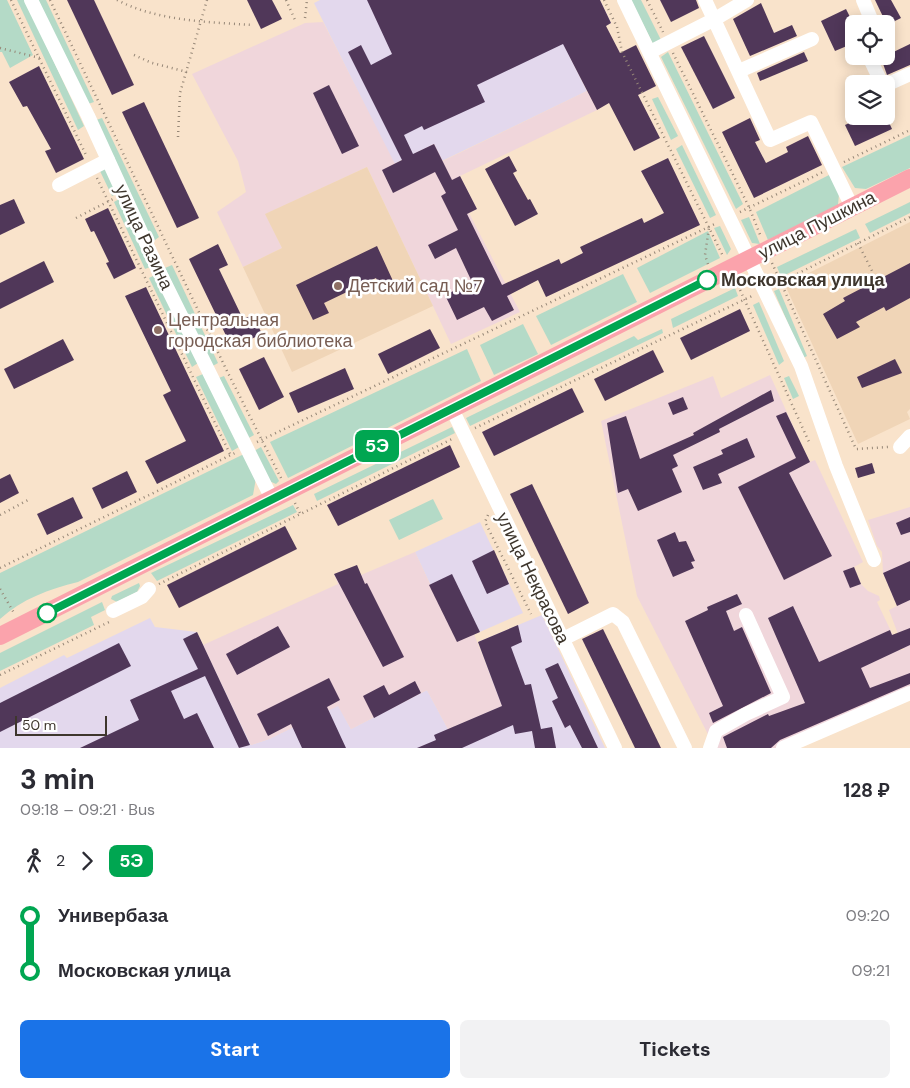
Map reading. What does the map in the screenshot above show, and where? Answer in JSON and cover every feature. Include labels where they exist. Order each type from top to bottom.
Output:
[{"type":"main road","name":"улица Пушкина","points":[[0,636],[910,178]]},
{"type":"street","name":"улица Разина","points":[[31,0],[166,285],[272,499]]},
{"type":"street","points":[[624,0],[801,366],[836,466],[874,560]]},
{"type":"street","points":[[706,0],[770,140],[811,122],[852,207]]},
{"type":"street","points":[[650,52],[715,20],[748,0]]},
{"type":"street","points":[[863,0],[869,15]]},
{"type":"street","points":[[739,72],[812,39]]},
{"type":"street","points":[[895,81],[910,74]]},
{"type":"street","points":[[59,185],[108,160]]},
{"type":"street","name":"улица Некрасова","points":[[452,409],[615,748]]},
{"type":"street","points":[[900,447],[910,436]]},
{"type":"street","points":[[115,614],[142,597],[148,589]]},
{"type":"street","points":[[563,638],[613,614],[623,622],[685,748]]},
{"type":"street","points":[[710,748],[716,732],[746,714],[783,698],[746,614]]},
{"type":"street","points":[[783,748],[910,693]]},
{"type":"path","points":[[11,0],[231,456]]},
{"type":"path","points":[[50,0],[262,440],[300,513]]},
{"type":"path","points":[[117,0],[130,6],[200,21],[252,25]]},
{"type":"path","points":[[178,137],[180,93],[207,0]]},
{"type":"path","points":[[286,0],[296,22]]},
{"type":"path","points":[[305,18],[307,0]]},
{"type":"path","points":[[604,0],[617,26],[622,52],[745,299],[808,442]]},
{"type":"path","points":[[647,0],[749,207],[780,282],[856,449],[876,446],[900,447]]},
{"type":"path","points":[[0,48],[40,58]]},
{"type":"path","points":[[134,55],[187,72]]},
{"type":"path","points":[[0,568],[246,447],[910,130]]},
{"type":"path","points":[[76,218],[124,194]]},
{"type":"path","points":[[148,589],[300,513],[764,291],[910,218]]},
{"type":"path","points":[[709,226],[708,242],[704,255],[710,268]]},
{"type":"path","points":[[858,243],[872,271]]},
{"type":"path","points":[[0,514],[28,500]]},
{"type":"path","points":[[0,589],[12,613],[20,609]]},
{"type":"path","points":[[0,676],[115,614]]},
{"type":"shaded area","points":[[320,0],[600,0],[611,23],[565,47],[587,91],[442,161],[434,144],[394,164],[314,3]]},
{"type":"shaded area","points":[[323,22],[395,164],[434,144],[443,161],[587,91],[597,110],[460,176],[477,209],[469,213],[520,312],[451,344],[367,167],[266,214],[282,248],[243,267],[217,212],[246,192],[238,161],[192,74],[305,23]]},
{"type":"shaded area","name":"Детский сад №7","points":[[367,167],[433,306],[292,372],[243,267],[282,248],[265,214]]},
{"type":"shaded area","points":[[910,222],[910,409],[907,412],[910,419],[858,444],[785,285]]},
{"type":"shaded area","points":[[770,375],[804,450],[810,462],[815,460],[863,562],[854,567],[861,584],[868,591],[879,596],[880,600],[877,602],[900,650],[904,650],[889,610],[897,606],[883,573],[882,552],[877,546],[868,520],[910,507],[910,699],[792,748],[715,748],[637,596],[601,421],[713,376],[721,398]]},
{"type":"shaded area","points":[[480,522],[523,613],[457,642],[415,552]]},
{"type":"shaded area","points":[[415,552],[457,642],[474,634],[502,706],[448,729],[427,690],[351,729],[338,706],[269,739],[251,745],[203,645],[338,584],[334,574],[357,565],[361,575]]},
{"type":"shaded area","points":[[542,615],[605,748],[0,748],[0,688],[64,655],[67,658],[150,618],[155,627],[197,632],[251,745],[269,739],[338,705],[351,729],[427,690],[448,729],[501,706],[478,642]]},
{"type":"green space","points":[[0,0],[7,0],[33,55],[10,68],[2,52],[0,52]]},
{"type":"green space","points":[[17,0],[25,0],[84,126],[78,130]]},
{"type":"green space","points":[[36,0],[46,0],[94,102],[88,104]]},
{"type":"green space","points":[[631,0],[641,0],[661,40],[653,44]]},
{"type":"green space","points":[[668,52],[743,204],[736,209],[661,57]]},
{"type":"green space","points":[[658,97],[678,136],[671,140],[652,99]]},
{"type":"green space","points":[[102,118],[159,237],[151,243],[96,120]]},
{"type":"green space","points":[[910,135],[910,168],[866,189],[855,188],[842,167]]},
{"type":"green space","points":[[682,145],[716,215],[710,218],[676,149]]},
{"type":"green space","points":[[105,166],[118,193],[112,196],[99,169]]},
{"type":"green space","points":[[831,174],[839,194],[838,205],[768,240],[756,212]]},
{"type":"green space","points":[[121,198],[153,266],[145,269],[114,202]]},
{"type":"green space","points":[[910,202],[910,213],[870,233],[865,224]]},
{"type":"green space","points":[[749,217],[760,244],[752,243],[741,220]]},
{"type":"green space","points":[[720,226],[731,249],[727,255],[714,228]]},
{"type":"green space","points":[[856,229],[860,238],[781,277],[777,267]]},
{"type":"green space","points":[[708,231],[720,258],[650,293],[637,268]]},
{"type":"green space","points":[[172,265],[218,363],[211,367],[165,268]]},
{"type":"green space","points":[[623,274],[637,302],[551,345],[536,316]]},
{"type":"green space","points":[[155,275],[198,363],[192,367],[149,278]]},
{"type":"green space","points":[[735,288],[738,296],[673,328],[671,319]]},
{"type":"green space","points":[[779,289],[807,356],[803,358],[774,291]]},
{"type":"green space","points":[[759,302],[784,361],[779,365],[753,305]]},
{"type":"green space","points":[[523,324],[538,354],[494,375],[480,345]]},
{"type":"green space","points":[[662,329],[663,333],[470,426],[466,418],[634,336],[638,340]]},
{"type":"green space","points":[[467,349],[481,381],[288,478],[270,442]]},
{"type":"green space","points":[[203,374],[239,447],[232,451],[196,377]]},
{"type":"green space","points":[[224,376],[254,435],[247,439],[216,379]]},
{"type":"green space","points":[[789,376],[799,396],[793,399],[784,378]]},
{"type":"green space","points":[[452,427],[455,433],[317,501],[314,494]]},
{"type":"green space","points":[[261,447],[279,481],[276,484],[269,481],[254,451]]},
{"type":"green space","points":[[244,454],[256,478],[253,495],[78,582],[27,600],[0,619],[0,573]]},
{"type":"green space","points":[[433,499],[443,519],[399,540],[389,520]]},
{"type":"green space","points":[[293,505],[297,512],[157,581],[151,573]]},
{"type":"green space","points":[[139,583],[140,586],[137,592],[117,602],[111,599],[112,596]]},
{"type":"green space","points":[[102,602],[105,610],[91,617],[94,625],[0,671],[0,653]]},
{"type":"building","points":[[67,0],[94,0],[134,85],[112,95]]},
{"type":"building","points":[[247,0],[272,0],[282,19],[261,29]]},
{"type":"building","points":[[367,0],[600,0],[611,23],[606,26],[620,53],[636,45],[656,86],[638,95],[660,138],[634,151],[609,103],[597,110],[563,44],[477,85],[485,102],[424,130],[422,126],[404,135],[413,154],[434,144],[452,180],[460,176],[477,209],[467,214],[502,285],[559,259],[561,264],[583,253],[580,247],[642,218],[644,223],[664,213],[641,171],[668,158],[700,225],[546,297],[538,280],[507,296],[514,310],[492,321],[484,307],[457,320],[445,295],[472,282],[456,248],[435,259],[428,245],[458,230],[441,196],[446,193],[435,172],[393,193],[382,170],[402,160],[348,52],[361,45],[371,65],[392,54]]},
{"type":"building","points":[[660,0],[696,0],[699,8],[671,22]]},
{"type":"building","points":[[875,0],[891,0],[901,18],[895,21],[895,15],[882,15]]},
{"type":"building","points":[[761,3],[774,33],[792,25],[797,36],[750,56],[733,19]]},
{"type":"building","points":[[846,9],[849,15],[845,15],[845,47],[835,51],[821,21]]},
{"type":"building","points":[[704,36],[735,98],[713,109],[681,47]]},
{"type":"building","points":[[910,44],[910,65],[887,75],[883,65],[895,65],[895,51]]},
{"type":"building","points":[[804,52],[808,61],[760,81],[757,73]]},
{"type":"building","points":[[39,66],[84,159],[56,173],[45,151],[51,149],[27,106],[23,107],[9,82]]},
{"type":"building","points":[[329,85],[359,146],[342,154],[313,93]]},
{"type":"building","points":[[144,102],[199,218],[177,228],[122,112]]},
{"type":"building","points":[[750,118],[760,140],[755,142],[766,163],[788,152],[786,147],[808,136],[822,165],[754,198],[722,132]]},
{"type":"building","points":[[845,125],[890,125],[892,129],[855,146]]},
{"type":"building","points":[[509,156],[517,171],[513,173],[538,214],[515,226],[485,169]]},
{"type":"building","points":[[14,199],[25,223],[0,235],[0,205]]},
{"type":"building","points":[[108,208],[136,268],[114,279],[106,263],[109,262],[94,231],[91,232],[85,219]]},
{"type":"building","points":[[218,244],[228,265],[219,269],[243,319],[253,315],[262,334],[232,348],[189,259]]},
{"type":"building","points":[[377,246],[393,281],[380,287],[376,278],[324,303],[329,313],[313,320],[296,285]]},
{"type":"building","points":[[44,261],[54,282],[0,309],[0,283]]},
{"type":"building","points":[[910,263],[910,298],[886,311],[884,307],[856,322],[860,327],[837,339],[823,314],[845,301],[843,298]]},
{"type":"building","points":[[146,287],[224,451],[157,484],[145,461],[186,441],[163,395],[171,391],[125,296]]},
{"type":"building","points":[[740,309],[750,331],[691,360],[680,338]]},
{"type":"building","points":[[430,329],[440,348],[388,374],[378,354]]},
{"type":"building","points":[[63,339],[74,360],[14,389],[4,369]]},
{"type":"building","points":[[653,350],[664,372],[605,401],[594,379]]},
{"type":"building","points":[[264,357],[284,397],[259,410],[239,369]]},
{"type":"building","points":[[895,359],[902,373],[862,388],[857,377]]},
{"type":"building","points":[[345,368],[354,389],[298,413],[289,393]]},
{"type":"building","points":[[572,388],[584,412],[494,456],[482,432]]},
{"type":"building","points":[[771,390],[774,401],[719,429],[720,432],[673,455],[678,466],[672,469],[682,492],[638,511],[628,489],[618,493],[607,423],[626,416],[640,459],[694,435],[693,433]]},
{"type":"building","points":[[683,397],[688,409],[673,415],[668,403]]},
{"type":"building","points":[[786,412],[810,462],[789,473],[832,556],[784,580],[738,487],[796,458],[776,416]]},
{"type":"building","points":[[747,438],[755,457],[718,474],[722,483],[703,490],[693,467],[723,454],[721,450]]},
{"type":"building","points":[[450,445],[460,467],[338,526],[327,505]]},
{"type":"building","points":[[872,463],[875,473],[858,478],[855,468]]},
{"type":"building","points":[[127,471],[137,492],[102,509],[92,488]]},
{"type":"building","points":[[10,474],[19,493],[0,503],[0,479]]},
{"type":"building","points":[[532,484],[589,603],[568,614],[510,494]]},
{"type":"building","points":[[73,497],[83,518],[47,535],[37,514]]},
{"type":"building","points":[[910,517],[910,532],[901,535],[896,523]]},
{"type":"building","points":[[285,526],[297,549],[179,608],[167,585]]},
{"type":"building","points":[[675,532],[679,542],[686,541],[695,561],[691,562],[694,568],[673,577],[657,540]]},
{"type":"building","points":[[494,550],[509,584],[487,594],[472,561]]},
{"type":"building","points":[[910,561],[910,600],[897,606],[883,573]]},
{"type":"building","points":[[357,565],[365,584],[367,583],[404,657],[383,667],[334,574]]},
{"type":"building","points":[[854,567],[861,584],[850,588],[843,571]]},
{"type":"building","points":[[452,574],[480,632],[457,642],[429,585]]},
{"type":"building","points":[[737,594],[742,604],[726,611],[734,631],[742,627],[771,693],[713,723],[709,713],[723,706],[685,621],[708,610],[707,607]]},
{"type":"building","points":[[793,606],[819,662],[890,630],[892,635],[910,628],[910,645],[861,668],[870,688],[910,673],[910,684],[780,740],[771,748],[727,748],[723,737],[768,714],[769,716],[805,703],[768,618]]},
{"type":"building","points":[[518,625],[522,642],[511,647],[525,685],[531,684],[541,729],[552,727],[556,748],[535,748],[532,731],[515,734],[513,725],[462,748],[417,748],[436,740],[434,735],[502,706],[478,642]]},
{"type":"building","points":[[278,626],[290,647],[237,675],[226,654]]},
{"type":"building","points":[[603,629],[661,748],[635,748],[582,639]]},
{"type":"building","points":[[197,632],[250,745],[239,748],[205,676],[171,691],[184,719],[197,713],[214,748],[80,748],[139,720],[130,700],[198,669],[183,639]]},
{"type":"building","points":[[119,643],[131,666],[0,732],[0,703]]},
{"type":"building","points":[[558,663],[598,748],[582,748],[570,725],[565,728],[552,701],[558,698],[545,669]]},
{"type":"building","points":[[329,678],[340,700],[327,707],[346,748],[302,748],[291,724],[268,736],[257,714]]},
{"type":"building","points":[[415,681],[421,693],[374,718],[363,696],[384,685],[389,695]]},
{"type":"bus line","name":"5Э","points":[[47,613],[707,280]]},
{"type":"place","name":"Московская улица","points":[[707,280]]},
{"type":"place","name":"Детский сад №7","points":[[338,286]]},
{"type":"place","name":"Центральная городская библиотека","points":[[158,330]]}]
